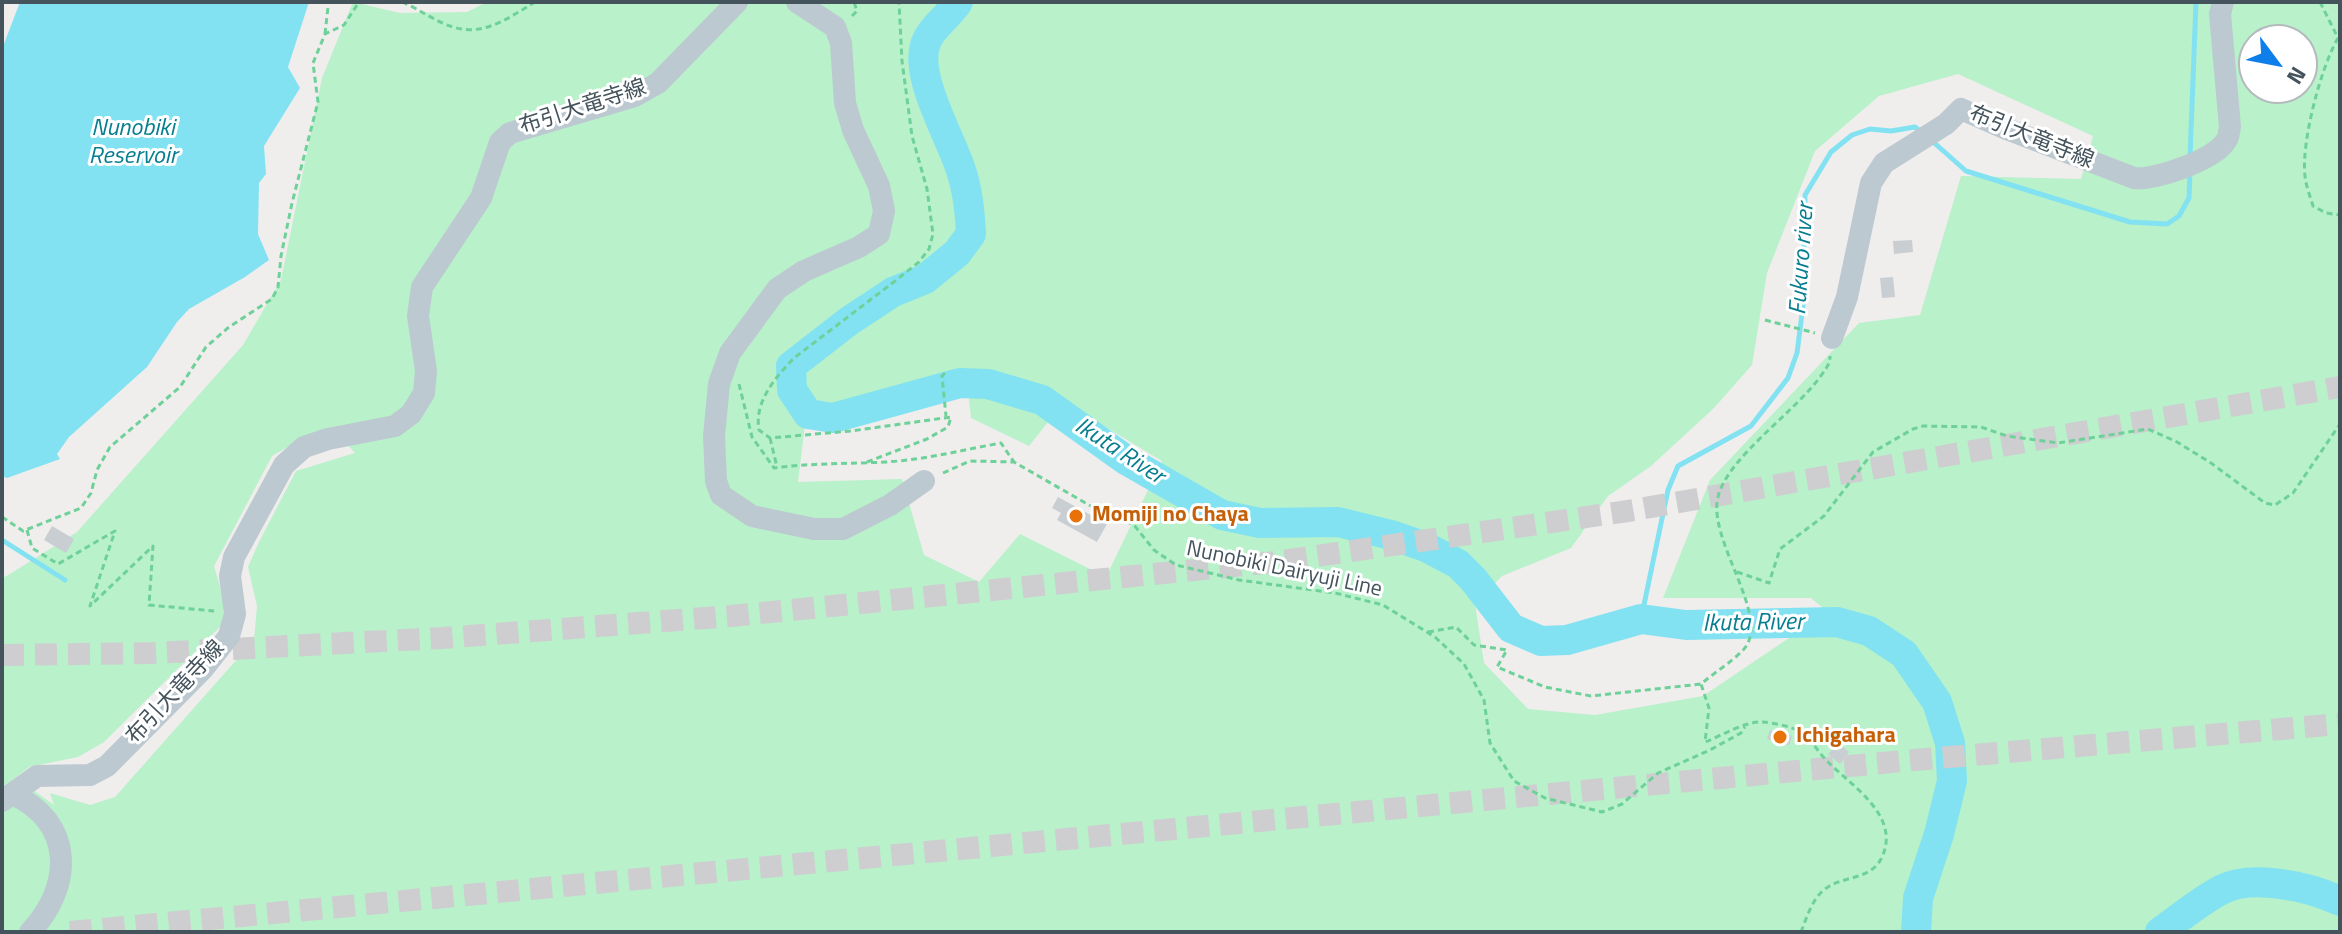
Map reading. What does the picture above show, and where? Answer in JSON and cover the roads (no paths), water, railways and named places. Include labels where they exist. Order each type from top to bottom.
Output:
[{"type":"street","name":"布引大竜寺線","points":[[7,798],[37,776],[90,775],[107,766],[203,669],[229,636],[235,614],[230,576],[234,557],[284,465],[304,447],[395,426],[411,414],[424,393],[426,371],[418,316],[422,287],[481,198],[500,142],[510,133],[635,96],[658,83],[737,2]]},
{"type":"street","points":[[797,2],[835,27],[841,43],[845,103],[853,130],[879,186],[884,211],[879,234],[859,247],[804,271],[777,289],[730,353],[719,384],[714,436],[716,481],[721,495],[752,516],[814,529],[843,529],[890,505],[924,481]]},
{"type":"street","name":"布引大竜寺線","points":[[1828,337],[1847,297],[1871,183],[1884,163],[1946,124],[1961,109],[2145,180],[2217,151],[2227,140],[2230,127],[2220,14],[2223,2]]},
{"type":"street","points":[[7,798],[22,799],[51,826],[63,863],[53,901],[30,932]]},
{"type":"water","name":"Nunobiki Reservoir","points":[[20,2],[309,2],[288,67],[300,88],[264,146],[266,174],[259,183],[258,234],[269,260],[189,309],[147,367],[69,437],[57,454],[60,459],[7,478],[2,476],[2,49]]},
{"type":"waterway","name":"Ikuta River","points":[[958,2],[927,40],[924,68],[933,101],[964,179],[971,234],[957,253],[925,279],[893,292],[791,366],[792,390],[808,414],[833,418],[960,383],[988,384],[1042,400],[1126,460],[1222,515],[1260,523],[1338,522],[1426,547],[1458,564],[1511,628],[1541,641],[1567,640],[1641,619],[1686,625],[1837,622],[1869,631],[1904,654],[1937,702],[1950,743],[1952,781],[1918,898],[1916,932]]},
{"type":"waterway","name":"Fukuro river","points":[[2190,157],[2196,2]]},
{"type":"waterway","name":"Fukuro river","points":[[1641,619],[1668,490],[1678,466],[1751,426],[1788,378],[1797,353],[1803,306],[1805,195],[1831,152],[1852,135],[1870,129],[1891,131],[1915,127],[1920,131]]},
{"type":"waterway","name":"Fukuro river","points":[[1931,140],[1966,171],[2130,222],[2167,224],[2179,216],[2189,198],[2190,171]]},
{"type":"waterway","points":[[2,540],[65,580]]},
{"type":"waterway","name":"Ikuta River","points":[[2160,932],[2207,898],[2236,885],[2282,884],[2340,901]]},
{"type":"tunnel","points":[[2,655],[154,653],[442,638],[731,616],[1275,562],[1628,511],[2340,387]]},
{"type":"tunnel","points":[[70,932],[1914,760],[2340,724]]},
{"type":"place","name":"Momiji no Chaya","points":[[1076,516]]},
{"type":"place","name":"Ichigahara","points":[[1780,737]]}]
